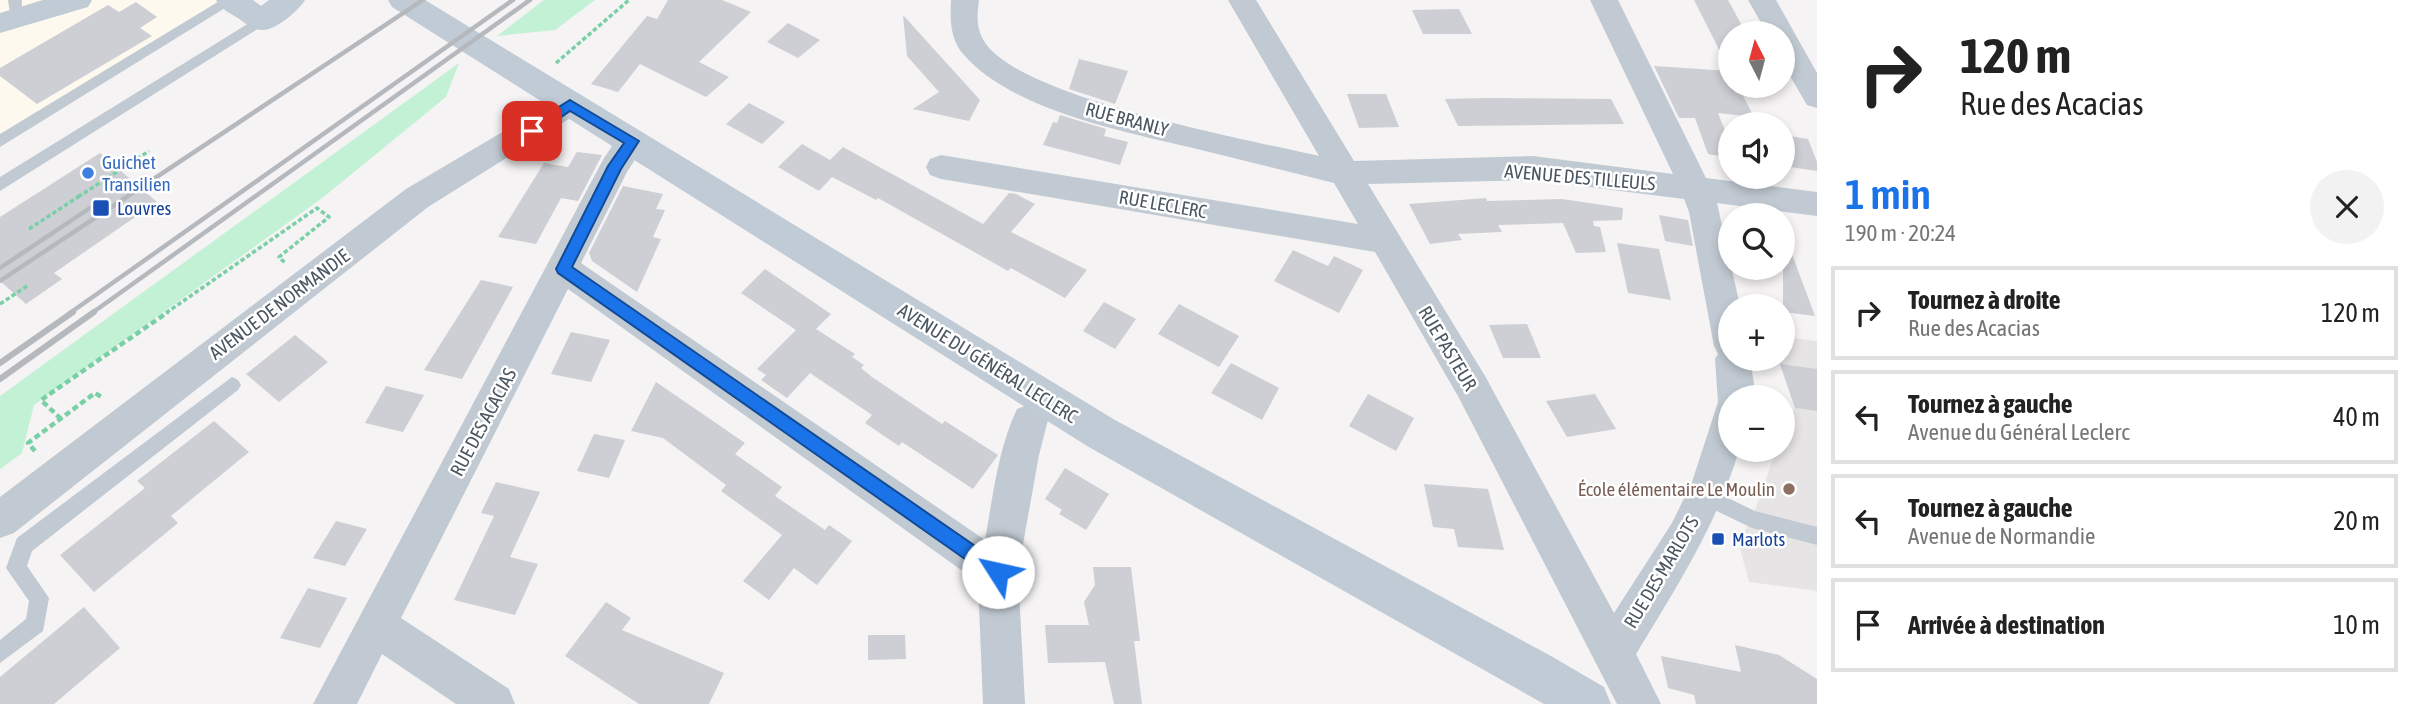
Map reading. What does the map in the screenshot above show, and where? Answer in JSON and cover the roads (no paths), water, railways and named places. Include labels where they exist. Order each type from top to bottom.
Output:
[{"type":"street","points":[[10,14],[77,0]]},
{"type":"street","points":[[231,0],[262,20],[290,0]]},
{"type":"street","name":"AVENUE DU GÉNÉRAL LECLERC","points":[[403,0],[485,48],[570,105],[1101,433],[1535,672],[1587,704]]},
{"type":"street","name":"RUE BRANLY","points":[[965,0],[963,23],[973,48],[1000,72],[1034,90],[1108,117],[1343,173]]},
{"type":"street","name":"RUE PASTEUR","points":[[1242,0],[1472,387],[1640,704]]},
{"type":"street","points":[[1604,0],[1696,187],[1705,212],[1721,294]]},
{"type":"street","points":[[1762,0],[1774,21]]},
{"type":"street","points":[[1796,60],[1817,98]]},
{"type":"street","name":"AVENUE DE NORMANDIE","points":[[0,520],[417,198],[467,165],[532,131],[570,105]]},
{"type":"street","name":"RUE DES ACACIAS","points":[[334,704],[564,269],[615,166],[632,141]]},
{"type":"street","name":"RUE LECLERC","points":[[942,167],[1384,241]]},
{"type":"street","name":"AVENUE DES TILLEULS","points":[[1343,173],[1533,168],[1817,204]]},
{"type":"street","points":[[564,269],[998,572]]},
{"type":"street","points":[[1004,704],[998,572],[1020,455],[1030,420]]},
{"type":"street","name":"RUE DES MARLOTS","points":[[1614,651],[1686,536],[1704,496],[1718,453]]},
{"type":"street","points":[[376,626],[494,704]]},
{"type":"lane","points":[[0,141],[231,0]]},
{"type":"lane","points":[[0,185],[262,20]]},
{"type":"lane","points":[[0,653],[36,624],[39,598],[16,568],[24,545],[232,385]]},
{"type":"lane","points":[[1704,496],[1752,519],[1817,536]]},
{"type":"railway","points":[[0,281],[423,0]]},
{"type":"railway","points":[[70,313],[513,0]]},
{"type":"railway","points":[[92,313],[530,0]]},
{"type":"railway","points":[[0,268],[102,200]]},
{"type":"railway","points":[[0,363],[73,312]]},
{"type":"railway","points":[[0,379],[94,312]]},
{"type":"place","name":"Guichet Transilien","points":[[88,173]]},
{"type":"place","name":"Louvres","points":[[101,208]]},
{"type":"place","name":"École élémentaire Le Moulin","points":[[1789,489]]},
{"type":"place","name":"Marlots","points":[[1718,539]]}]
